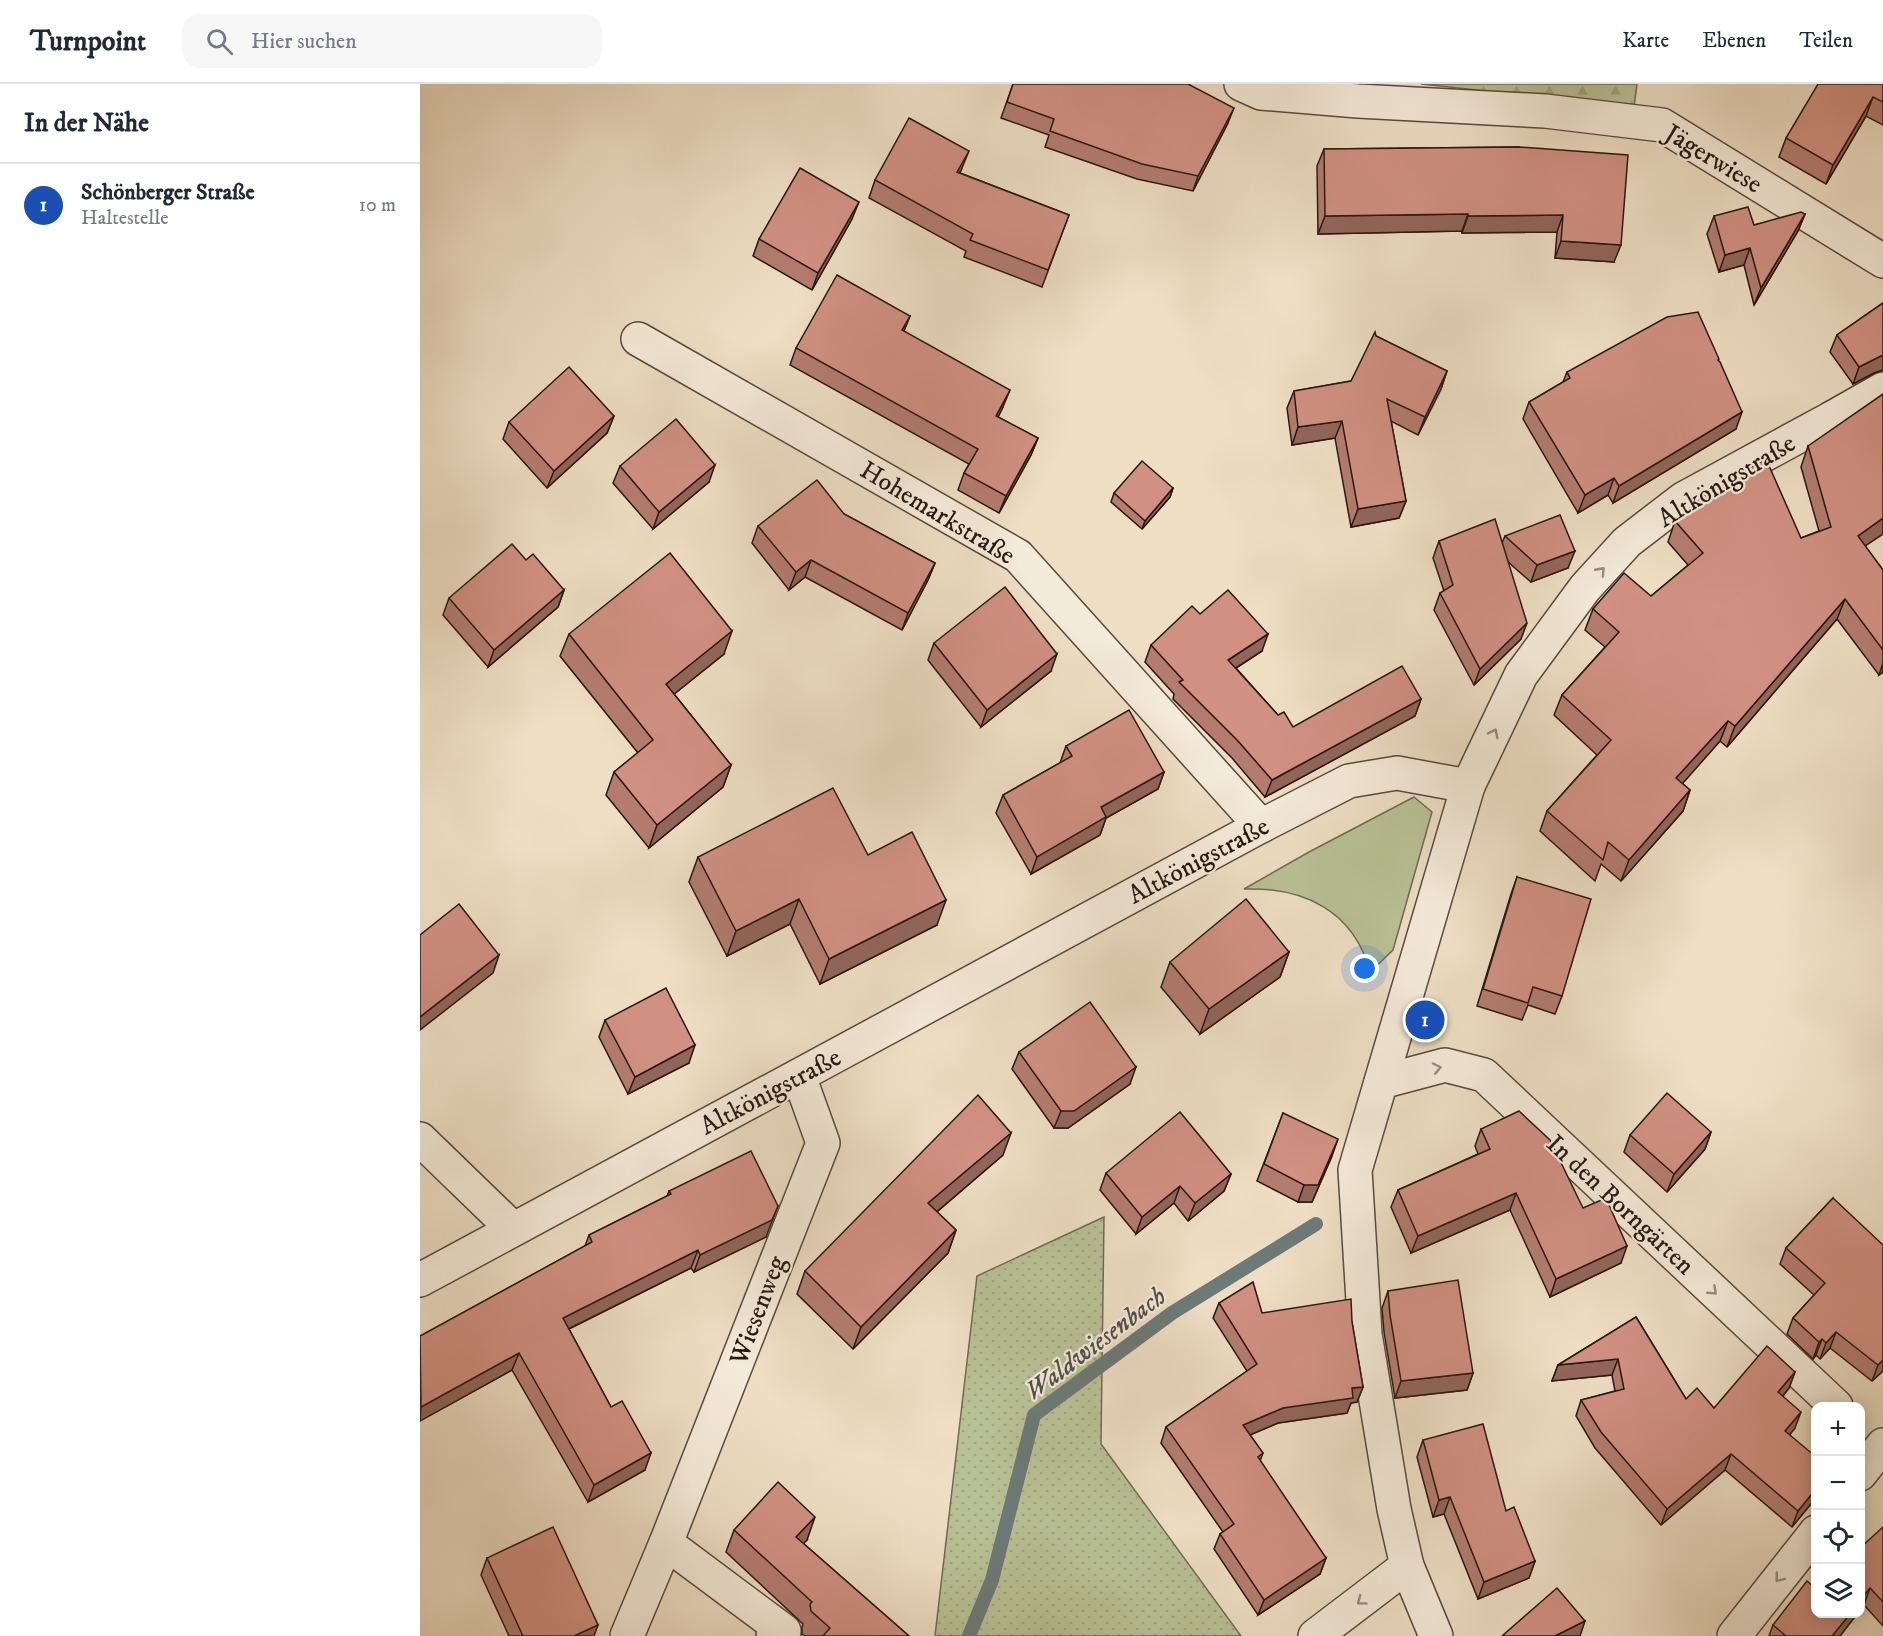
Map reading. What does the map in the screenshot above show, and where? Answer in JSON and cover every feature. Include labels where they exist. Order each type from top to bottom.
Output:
[{"type":"street","name":"Jägerwiese","points":[[1241,84],[1261,93],[1358,101],[1545,111],[1662,125],[1883,261]]},
{"type":"street","name":"Hohemarkstraße","points":[[638,339],[1018,556],[1261,826]]},
{"type":"street","name":"Altkönigstraße","points":[[420,1280],[1261,826],[1349,781],[1397,773],[1468,786],[1521,675],[1585,588],[1627,542],[1683,498],[1883,389]]},
{"type":"street","points":[[1436,1636],[1407,1566],[1394,1509],[1365,1334],[1354,1170],[1468,786]]},
{"type":"street","name":"In den Borngärten","points":[[1381,1082],[1446,1065],[1484,1075],[1831,1402]]},
{"type":"street","name":"Wiesenweg","points":[[627,1636],[666,1543],[823,1143],[799,1076]]},
{"type":"street","points":[[420,1139],[513,1229]]},
{"type":"street","points":[[1865,1463],[1875,1441]]},
{"type":"street","points":[[1734,1636],[1811,1537]]},
{"type":"street","points":[[666,1543],[784,1631],[773,1636]]},
{"type":"street","points":[[1315,1636],[1407,1566]]},
{"type":"green space","points":[[1421,84],[1637,84],[1634,107]]},
{"type":"green space","points":[[1414,797],[1432,812],[1393,950],[1370,972],[1352,933],[1339,918],[1324,907],[1306,898],[1287,893],[1266,889],[1244,889],[1309,852]]},
{"type":"green space","points":[[1104,1217],[1101,1444],[1241,1636],[935,1636],[977,1276]]},
{"type":"building","points":[[1013,84],[1188,84],[1234,108],[1198,176],[1142,164],[1050,131],[1054,119],[1007,102]]},
{"type":"building","points":[[1818,84],[1883,84],[1883,102],[1873,97],[1833,165],[1786,138]]},
{"type":"building","points":[[909,118],[969,151],[957,172],[1069,215],[1048,270],[970,240],[973,234],[875,180]]},
{"type":"building","points":[[1519,147],[1628,155],[1621,245],[1561,241],[1563,215],[1325,216],[1324,149]]},
{"type":"building","points":[[800,168],[859,202],[818,273],[759,239]]},
{"type":"building","points":[[1748,207],[1754,225],[1801,212],[1805,214],[1761,288],[1750,248],[1725,255],[1714,216]]},
{"type":"building","points":[[837,275],[910,316],[902,330],[1010,390],[996,416],[1038,438],[1006,496],[964,473],[978,449],[796,348]]},
{"type":"building","points":[[1883,303],[1883,355],[1859,367],[1837,335]]},
{"type":"building","points":[[1698,312],[1742,412],[1619,486],[1614,478],[1585,495],[1529,402],[1570,378],[1567,372],[1667,317]]},
{"type":"building","points":[[1375,332],[1376,336],[1447,371],[1425,417],[1387,399],[1406,501],[1358,509],[1342,421],[1298,427],[1294,391],[1351,381]]},
{"type":"building","points":[[569,367],[614,416],[554,471],[509,422]]},
{"type":"building","points":[[1883,394],[1883,518],[1858,536],[1883,570],[1883,650],[1845,599],[1735,726],[1728,721],[1676,778],[1690,790],[1629,860],[1608,842],[1603,860],[1547,811],[1611,740],[1562,695],[1619,632],[1593,609],[1624,573],[1651,596],[1703,553],[1675,521],[1714,487],[1766,459],[1801,538],[1831,527],[1808,446]]},
{"type":"building","points":[[676,419],[715,465],[659,512],[620,466]]},
{"type":"building","points":[[1142,461],[1173,488],[1145,521],[1114,493]]},
{"type":"building","points":[[817,480],[844,514],[935,563],[908,613],[811,560],[796,572],[758,526]]},
{"type":"building","points":[[1560,515],[1575,551],[1537,565],[1505,536]]},
{"type":"building","points":[[1495,519],[1527,623],[1480,669],[1440,593],[1453,585],[1439,541]]},
{"type":"building","points":[[512,544],[526,560],[533,554],[564,590],[494,650],[449,598]]},
{"type":"building","points":[[670,553],[732,631],[666,684],[731,765],[657,825],[614,772],[653,740],[569,634]]},
{"type":"building","points":[[1005,587],[1057,654],[987,710],[934,643]]},
{"type":"building","points":[[1228,590],[1268,634],[1228,660],[1278,715],[1284,712],[1293,727],[1402,666],[1421,699],[1272,780],[1238,741],[1179,682],[1183,680],[1151,645],[1192,606],[1200,614]]},
{"type":"building","points":[[1129,710],[1164,772],[1101,807],[1106,817],[1037,857],[1003,795],[1072,756],[1066,746]]},
{"type":"building","points":[[833,788],[868,855],[912,832],[946,900],[829,959],[799,899],[736,931],[698,857]]},
{"type":"building","points":[[1517,877],[1591,899],[1562,996],[1533,987],[1528,1003],[1483,989]]},
{"type":"building","points":[[1246,899],[1289,952],[1209,1009],[1170,962]]},
{"type":"building","points":[[459,904],[499,955],[420,1017],[420,935]]},
{"type":"building","points":[[666,988],[695,1045],[635,1077],[605,1020]]},
{"type":"building","points":[[1090,1002],[1136,1067],[1074,1111],[1061,1111],[1019,1052]]},
{"type":"building","points":[[1667,1093],[1711,1132],[1674,1174],[1630,1135]]},
{"type":"building","points":[[978,1095],[1011,1133],[928,1203],[956,1230],[861,1327],[805,1271]]},
{"type":"building","points":[[1519,1111],[1550,1140],[1583,1208],[1606,1198],[1627,1246],[1556,1279],[1516,1193],[1418,1236],[1398,1190],[1490,1149],[1481,1129]]},
{"type":"building","points":[[1180,1112],[1231,1174],[1195,1203],[1180,1186],[1142,1217],[1106,1173]]},
{"type":"building","points":[[1283,1113],[1338,1139],[1318,1185],[1304,1185],[1264,1164]]},
{"type":"building","points":[[751,1151],[778,1206],[772,1220],[700,1255],[698,1250],[563,1318],[611,1407],[622,1401],[651,1453],[594,1485],[519,1353],[421,1407],[420,1336],[592,1242],[589,1235],[671,1194],[669,1191]]},
{"type":"building","points":[[1833,1198],[1883,1245],[1883,1360],[1878,1365],[1836,1332],[1826,1343],[1822,1339],[1819,1342],[1793,1318],[1825,1283],[1786,1248]]},
{"type":"building","points":[[1458,1280],[1473,1373],[1401,1381],[1388,1291]]},
{"type":"building","points":[[1253,1282],[1262,1313],[1351,1299],[1352,1322],[1363,1387],[1352,1388],[1353,1398],[1283,1408],[1243,1425],[1263,1453],[1258,1457],[1326,1558],[1264,1600],[1220,1534],[1234,1524],[1166,1427],[1257,1364],[1219,1303]]},
{"type":"building","points":[[1636,1317],[1686,1399],[1697,1388],[1714,1408],[1767,1346],[1795,1372],[1778,1392],[1801,1412],[1785,1431],[1811,1453],[1811,1495],[1798,1511],[1731,1454],[1667,1509],[1601,1432],[1581,1400],[1624,1389],[1618,1359],[1558,1365]]},
{"type":"building","points":[[1483,1424],[1506,1511],[1514,1507],[1535,1561],[1484,1582],[1450,1497],[1439,1500],[1423,1440]]},
{"type":"building","points":[[778,1482],[815,1517],[796,1537],[909,1636],[823,1636],[830,1628],[811,1611],[812,1602],[734,1530]]},
{"type":"building","points":[[553,1527],[598,1625],[574,1636],[523,1636],[487,1558]]},
{"type":"building","points":[[1883,1527],[1883,1602],[1870,1588],[1865,1594],[1865,1543]]},
{"type":"building","points":[[1807,1581],[1811,1584],[1811,1618],[1847,1618],[1832,1636],[1786,1636],[1773,1625]]},
{"type":"building","points":[[1557,1588],[1585,1621],[1555,1636],[1502,1636]]},
{"type":"waterway","name":"Waldwiesenbach","points":[[969,1636],[992,1580],[1034,1415],[1172,1313],[1316,1224]]},
{"type":"place","name":"Schönberger Straße","points":[[1425,1020]]}]
